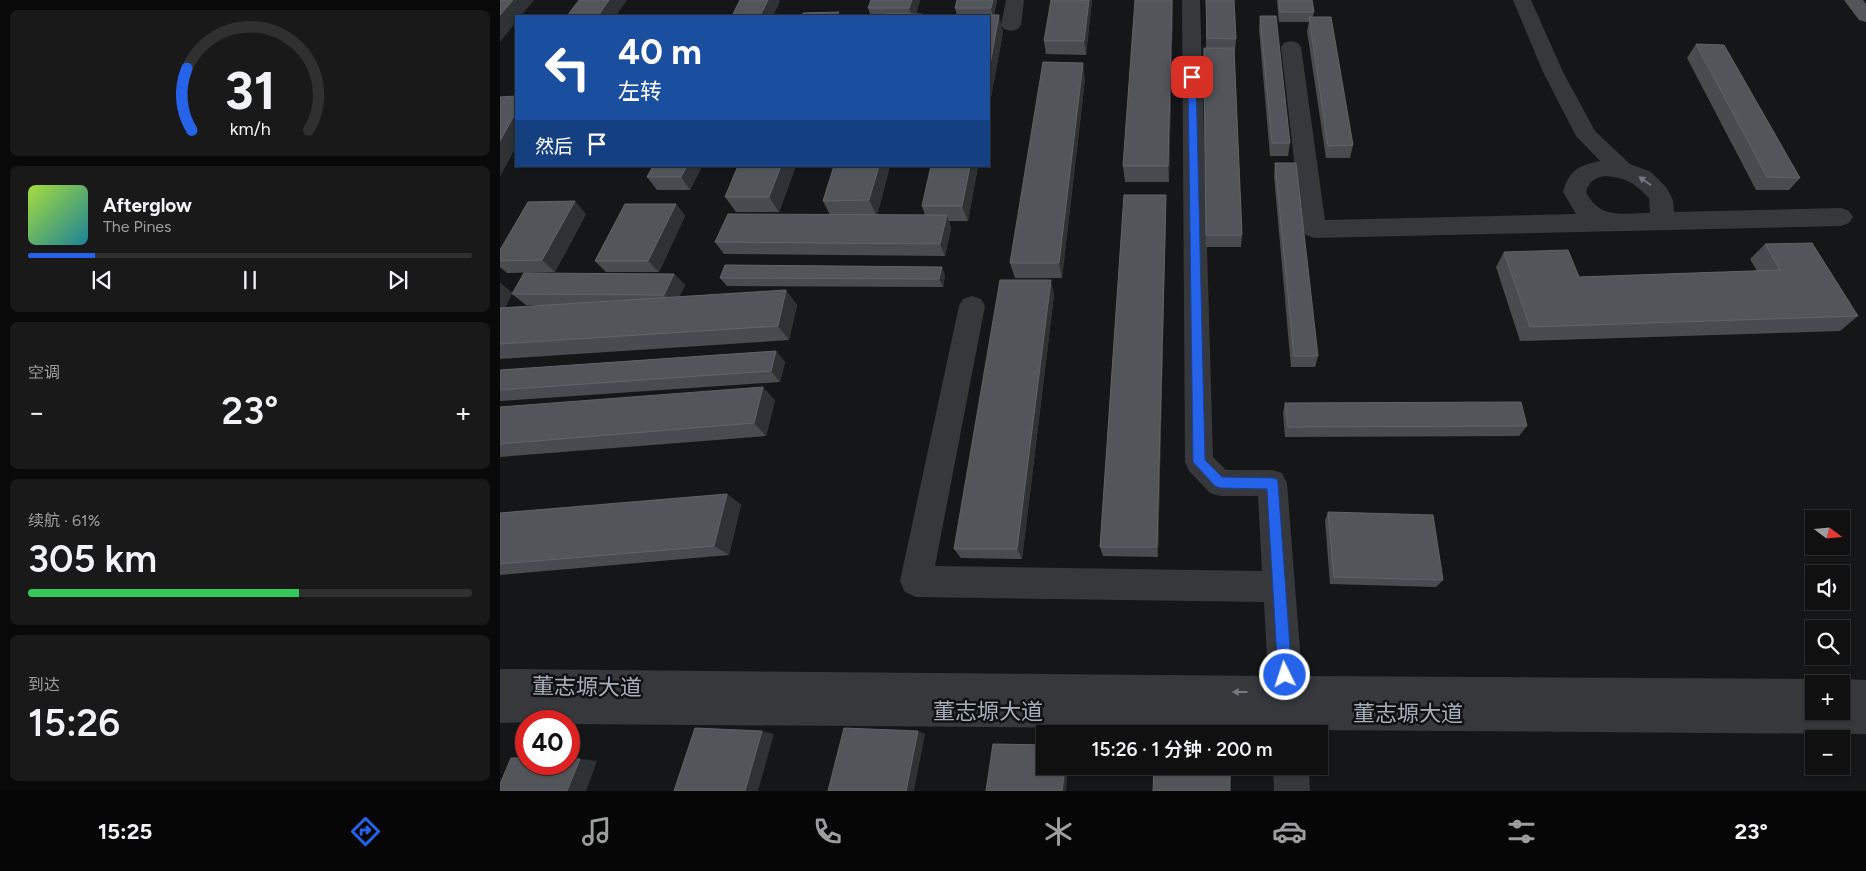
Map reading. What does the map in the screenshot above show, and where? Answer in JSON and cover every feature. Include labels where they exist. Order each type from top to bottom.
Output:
[{"type":"main road","points":[[1853,0],[1866,16]]},
{"type":"street","points":[[1011,25],[1015,0]]},
{"type":"street","points":[[1190,0],[1199,462],[1220,482],[1265,483],[1280,713]]},
{"type":"street","points":[[1522,0],[1553,72],[1586,136],[1623,170]]},
{"type":"street","points":[[1291,47],[1314,230],[1841,216]]},
{"type":"street","points":[[1586,136],[1581,175],[1576,182],[1574,190],[1581,208],[1601,222]]},
{"type":"street","points":[[1581,175],[1599,168],[1623,170],[1646,180],[1661,197],[1664,206],[1658,221]]},
{"type":"street","points":[[972,306],[916,581],[1272,587]]},
{"type":"street","name":"董志塬大道","points":[[500,686],[866,690],[1280,713],[1805,696]]},
{"type":"street","points":[[1850,696],[1866,697]]},
{"type":"street","name":"董志塬大道","points":[[500,706],[1866,717]]},
{"type":"street","points":[[1274,775],[1275,791]]},
{"type":"street","points":[[1291,775],[1292,791]]},
{"type":"building","points":[[500,0],[513,0],[500,15]]},
{"type":"building","points":[[579,0],[609,0],[599,15],[568,15]]},
{"type":"building","points":[[740,0],[768,0],[760,15],[732,15]]},
{"type":"building","points":[[871,0],[912,0],[909,8],[868,8]]},
{"type":"building","points":[[957,0],[993,0],[991,8],[955,8]]},
{"type":"building","points":[[1051,0],[1089,0],[1084,41],[1044,41]]},
{"type":"building","points":[[1135,0],[1172,0],[1168,166],[1123,166]]},
{"type":"building","points":[[1206,0],[1234,0],[1236,39],[1207,38]]},
{"type":"building","points":[[1279,0],[1312,0],[1314,12],[1280,12]]},
{"type":"building","points":[[839,12],[838,15],[802,15],[803,13]]},
{"type":"building","points":[[884,14],[922,14],[922,15]]},
{"type":"building","points":[[990,15],[999,15],[990,64]]},
{"type":"building","points":[[1260,16],[1276,16],[1290,143],[1272,143]]},
{"type":"building","points":[[1309,17],[1331,17],[1353,145],[1328,146]]},
{"type":"building","points":[[1696,44],[1724,45],[1800,178],[1767,177]]},
{"type":"building","points":[[1204,48],[1234,48],[1242,235],[1206,235]]},
{"type":"building","points":[[1043,62],[1083,63],[1059,263],[1010,263]]},
{"type":"building","points":[[515,96],[515,114],[500,141],[500,97]]},
{"type":"building","points":[[1275,163],[1296,163],[1318,356],[1294,356]]},
{"type":"building","points":[[652,167],[686,167],[681,177],[647,177]]},
{"type":"building","points":[[738,167],[781,167],[769,197],[725,197]]},
{"type":"building","points":[[834,167],[879,167],[869,200],[823,201]]},
{"type":"building","points":[[931,167],[970,167],[962,206],[922,206]]},
{"type":"building","points":[[1124,195],[1166,195],[1157,547],[1100,547]]},
{"type":"building","points":[[575,201],[542,260],[500,261],[500,250],[528,202]]},
{"type":"building","points":[[625,204],[676,204],[648,261],[595,261]]},
{"type":"building","points":[[728,214],[947,215],[940,244],[715,242]]},
{"type":"building","points":[[1812,243],[1858,316],[1530,327],[1504,252],[1568,250],[1579,277],[1780,270],[1765,244]]},
{"type":"building","points":[[725,265],[942,267],[939,279],[720,278]]},
{"type":"building","points":[[524,273],[674,274],[664,295],[512,294]]},
{"type":"building","points":[[1000,280],[1051,280],[1017,549],[954,549]]},
{"type":"building","points":[[786,290],[778,326],[500,344],[500,308]]},
{"type":"building","points":[[776,351],[771,371],[500,390],[500,370]]},
{"type":"building","points":[[763,387],[754,423],[500,444],[500,407]]},
{"type":"building","points":[[1521,402],[1527,426],[1288,427],[1285,403]]},
{"type":"building","points":[[727,494],[714,546],[500,564],[500,513]]},
{"type":"building","points":[[1328,512],[1433,515],[1443,580],[1334,577]]},
{"type":"building","points":[[695,728],[762,731],[745,791],[674,791]]},
{"type":"building","points":[[844,728],[918,731],[906,791],[828,791]]},
{"type":"building","points":[[993,744],[1036,745],[1036,775],[1064,775],[1062,791],[986,791]]},
{"type":"building","points":[[511,758],[515,758],[515,775],[574,775],[567,791],[500,791],[500,784]]},
{"type":"building","points":[[1154,775],[1230,775],[1230,791],[1153,791]]},
{"type":"route","points":[[1192,77],[1199,462],[1220,482],[1272,483],[1285,675]]}]
